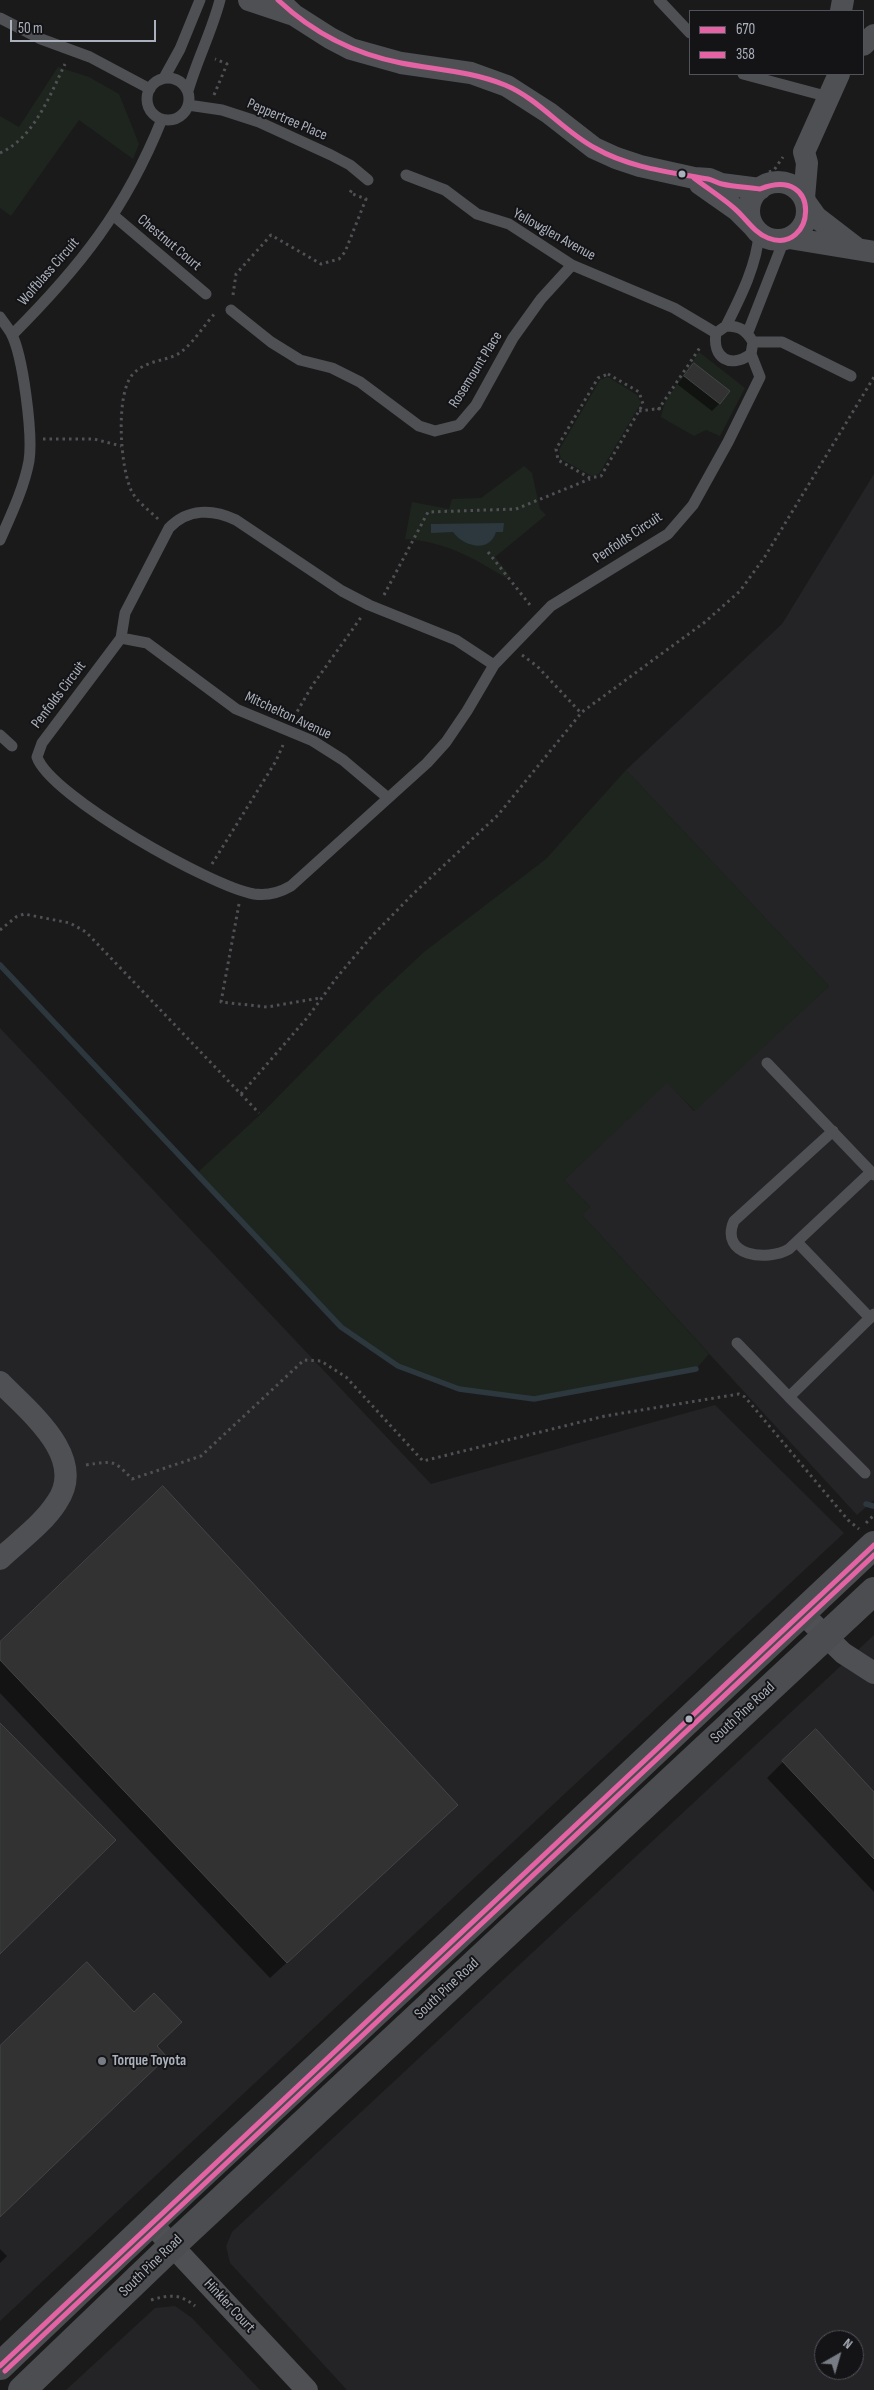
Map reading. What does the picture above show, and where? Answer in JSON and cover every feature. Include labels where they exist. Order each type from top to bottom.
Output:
[{"type":"highway","name":"South Pine Road","points":[[0,2366],[150,2222],[564,1838],[801,1612],[866,1533]]},
{"type":"highway","name":"South Pine Road","points":[[22,2390],[173,2245],[874,1591]]},
{"type":"street","points":[[249,0],[294,16],[330,38],[373,57],[401,64],[471,73],[507,86],[549,113],[594,148],[640,166],[694,178],[709,179],[728,186],[767,186],[785,183],[794,187],[816,217],[866,251]]},
{"type":"street","points":[[278,0],[294,16]]},
{"type":"street","points":[[756,230],[749,210],[754,195],[767,186],[795,157],[804,152],[839,75]]},
{"type":"street","points":[[786,239],[801,230],[806,222],[807,163],[804,152]]},
{"type":"street","points":[[694,178],[737,210],[766,238],[825,243],[841,248],[866,251]]},
{"type":"street","points":[[0,1382],[56,1442],[62,1455],[65,1469],[64,1488],[57,1503],[0,1559]]},
{"type":"street","points":[[801,1612],[843,1653],[874,1673]]},
{"type":"street","name":"Hinkler Court","points":[[150,2222],[307,2390]]},
{"type":"lane","points":[[200,0],[180,49],[164,78],[154,83],[150,89],[148,103],[155,115],[162,119],[172,120],[179,117],[188,105],[188,91],[198,58],[214,21],[220,0]]},
{"type":"lane","points":[[659,0],[689,31]]},
{"type":"lane","points":[[0,18],[16,28],[72,50],[150,89]]},
{"type":"lane","points":[[747,75],[829,97]]},
{"type":"lane","points":[[164,78],[178,80],[188,91]]},
{"type":"lane","name":"Peppertree Place","points":[[188,105],[222,110],[259,122],[331,155],[364,176]]},
{"type":"lane","name":"Wolfblass Circuit","points":[[12,334],[82,260],[136,178],[162,119]]},
{"type":"lane","name":"Yellowglen Avenue","points":[[406,175],[445,190],[477,214],[509,224],[572,265],[674,308],[717,329]]},
{"type":"lane","name":"Chestnut Court","points":[[113,215],[206,294]]},
{"type":"lane","points":[[756,230],[758,245],[744,287],[717,329],[714,345],[720,355],[730,361],[741,361],[751,343],[786,239]]},
{"type":"lane","name":"Rosemount Place","points":[[231,310],[271,342],[300,360],[332,368],[360,382],[419,426],[435,431],[459,426],[476,405],[513,338],[541,299],[572,265]]},
{"type":"lane","points":[[0,317],[12,334],[28,412],[30,440],[29,461],[23,484],[0,540]]},
{"type":"lane","points":[[717,329],[737,326],[751,343]]},
{"type":"lane","points":[[751,343],[782,342],[851,376]]},
{"type":"lane","name":"Penfolds Circuit","points":[[169,528],[125,613],[121,638],[42,744],[37,757],[45,772],[106,820],[148,846],[194,870],[242,891],[268,895],[281,892],[291,886],[427,763],[446,742],[494,665],[550,606],[668,534],[693,504],[728,442],[760,377],[751,343]]},
{"type":"lane","points":[[169,528],[176,521],[197,513],[221,513],[236,520],[342,591],[376,608],[456,640],[494,665]]},
{"type":"lane","name":"Mitchelton Avenue","points":[[121,638],[147,643],[236,709],[260,721],[287,729],[313,741],[343,760],[388,798]]},
{"type":"lane","points":[[0,734],[12,746]]},
{"type":"lane","points":[[767,1063],[833,1131],[873,1173],[781,1254],[768,1256],[748,1254],[739,1249],[732,1240],[731,1229],[734,1221],[833,1131]]},
{"type":"lane","points":[[789,1397],[872,1316],[796,1242]]},
{"type":"lane","points":[[737,1343],[865,1473]]},
{"type":"path","points":[[0,153],[21,138],[36,119],[72,50]]},
{"type":"path","points":[[208,108],[225,70]]},
{"type":"path","points":[[231,310],[236,274],[270,235],[321,264],[339,259],[345,252],[366,199],[350,193],[364,176]]},
{"type":"path","points":[[169,528],[138,502],[124,471],[121,446],[126,387],[132,374],[145,364],[181,352],[217,311]]},
{"type":"path","points":[[658,410],[700,348],[717,329]]},
{"type":"path","points":[[376,608],[428,512],[516,509],[590,478],[601,476],[643,404],[639,392],[608,374],[598,378],[556,449],[558,460],[590,478]]},
{"type":"path","points":[[241,1094],[307,1018],[371,937],[412,895],[498,815],[581,713],[604,694],[648,666],[705,622],[740,591],[764,558],[874,378]]},
{"type":"path","points":[[639,411],[663,408]]},
{"type":"path","points":[[30,440],[56,437],[94,439],[121,446]]},
{"type":"path","points":[[488,552],[540,617]]},
{"type":"path","points":[[511,648],[537,666],[581,713]]},
{"type":"path","points":[[242,891],[221,1002],[267,1007],[321,998]]},
{"type":"path","points":[[0,930],[10,921],[24,914],[79,926],[259,1113]]},
{"type":"path","points":[[65,1469],[108,1462],[118,1463],[132,1480],[201,1456],[304,1360],[321,1361],[346,1378],[423,1461],[605,1416],[739,1394],[745,1397],[848,1520],[866,1533],[874,1515]]},
{"type":"path","points":[[149,2300],[171,2295],[189,2300],[195,2306]]},
{"type":"shaded area","points":[[58,67],[89,77],[119,94],[139,144],[133,159],[79,120],[11,216],[0,208],[0,116],[19,127]]},
{"type":"shaded area","points":[[699,352],[745,388],[720,436],[706,430],[694,436],[661,417],[665,402]]},
{"type":"shaded area","points":[[608,377],[637,395],[641,403],[599,474],[592,476],[561,459],[559,450],[600,380]]},
{"type":"shaded area","points":[[524,466],[532,473],[540,509],[546,515],[495,557],[509,575],[506,578],[446,547],[419,540],[405,539],[412,502],[449,509],[452,499],[481,498]]},
{"type":"shaded area","points":[[874,474],[874,1500],[857,1515],[582,1215],[590,1207],[564,1180],[667,1082],[694,1111],[829,986],[626,770],[782,624]]},
{"type":"shaded area","points":[[504,523],[503,532],[496,532],[493,539],[488,543],[476,546],[463,541],[453,532],[431,533],[431,524]]},
{"type":"shaded area","points":[[626,770],[829,986],[695,1111],[667,1083],[564,1180],[590,1207],[582,1215],[709,1354],[696,1369],[534,1399],[459,1389],[398,1366],[344,1330],[196,1174],[262,1113],[377,996],[424,952],[546,859]]},
{"type":"shaded area","points":[[0,1028],[431,1484],[715,1405],[844,1533],[0,2321]]},
{"type":"shaded area","points":[[874,1635],[874,2390],[347,2390],[230,2263],[226,2246],[232,2232]]},
{"type":"shaded area","points":[[175,2306],[192,2318],[260,2390],[66,2390],[155,2308]]},
{"type":"building","points":[[694,363],[730,391],[720,404],[684,376]]},
{"type":"building","points":[[163,1486],[458,1805],[287,1963],[0,1660],[0,1642]]},
{"type":"building","points":[[0,1723],[116,1840],[0,1954]]},
{"type":"building","points":[[816,1729],[874,1792],[874,1859],[782,1761]]},
{"type":"building","points":[[87,1962],[134,2012],[154,1993],[182,2022],[157,2046],[167,2057],[0,2217],[0,2046]]},
{"type":"waterway","points":[[0,965],[341,1327],[398,1366],[459,1389],[534,1399],[696,1369]]},
{"type":"waterway","points":[[866,1504],[873,1506]]},
{"type":"transit line","name":"670","points":[[278,0],[291,12],[320,32],[367,54],[401,63],[466,74],[505,85],[529,98],[583,141],[608,155],[636,165],[708,179],[732,186],[760,189]]},
{"type":"transit line","name":"670","points":[[694,178],[734,208],[763,236],[784,240],[796,234],[803,224],[806,211],[803,198],[795,189],[781,185],[760,189]]},
{"type":"transit line","name":"670","points":[[0,2366],[874,1545]]},
{"type":"transit line","name":"358","points":[[5,2371],[874,1555]]},
{"type":"place","name":"Torque Toyota","points":[[102,2061]]}]
